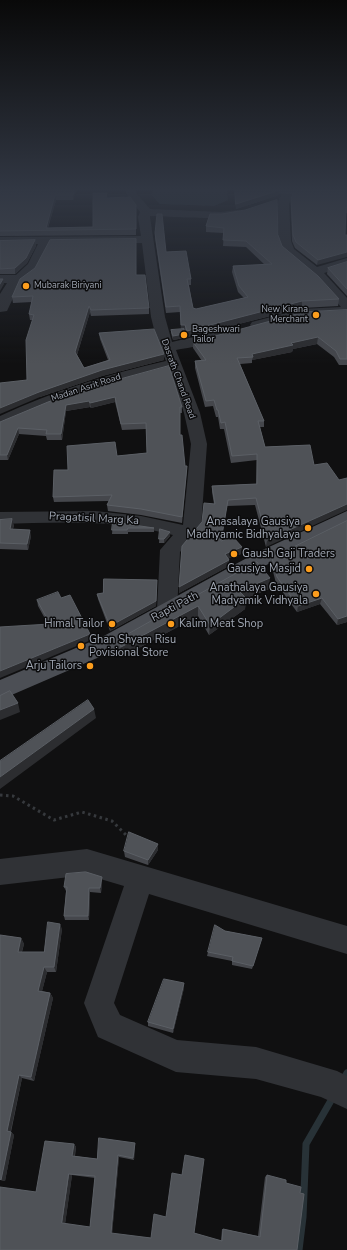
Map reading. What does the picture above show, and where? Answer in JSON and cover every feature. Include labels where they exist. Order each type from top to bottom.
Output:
[{"type":"main road","name":"Rapti Path","points":[[0,690],[110,643],[167,610],[219,584],[263,558],[347,517]]},
{"type":"street","points":[[0,280],[19,280],[32,266],[44,247]]},
{"type":"street","name":"Dasrath Chand Road","points":[[148,247],[158,317],[192,413],[199,444],[192,527],[170,550],[167,610]]},
{"type":"street","points":[[288,247],[289,251],[323,278],[347,306]]},
{"type":"street","points":[[315,272],[329,266],[347,262]]},
{"type":"street","points":[[0,308],[2,308],[6,295],[14,280]]},
{"type":"street","points":[[168,347],[203,340],[302,313],[347,311]]},
{"type":"street","name":"Madan Asrit Road","points":[[0,422],[42,402],[119,377],[175,364]]},
{"type":"street","name":"Pragatisil Marg Ka","points":[[0,518],[53,516],[130,519],[162,525],[187,533]]},
{"type":"street","points":[[0,872],[87,862],[347,940]]},
{"type":"street","points":[[140,878],[100,1003],[109,1026],[176,1056],[256,1063],[336,1087]]},
{"type":"path","points":[[0,795],[14,796],[54,820],[82,812],[112,821],[126,834]]},
{"type":"building","points":[[0,247],[31,247],[26,258],[15,268],[0,269]]},
{"type":"building","points":[[46,247],[136,247],[136,275],[145,275],[149,308],[91,310],[89,306],[75,352],[84,368],[110,360],[99,333],[154,329],[164,354],[102,370],[39,392],[0,408],[0,383],[27,380],[26,340],[34,315],[29,314],[33,296],[12,297],[20,279],[35,268]]},
{"type":"building","points":[[157,247],[166,247],[166,252],[186,251],[191,279],[187,279],[193,308],[196,309],[248,297],[239,286],[233,266],[272,264],[253,247],[284,247],[318,276],[339,299],[302,301],[187,331],[185,325],[181,325],[180,306],[166,307]]},
{"type":"building","points":[[303,247],[347,247],[347,252],[318,260]]},
{"type":"building","points":[[347,262],[347,289],[328,268]]},
{"type":"building","points":[[347,310],[347,359],[340,359],[336,351],[318,337],[291,343],[293,345],[252,354],[253,357],[237,358],[264,421],[258,421],[265,447],[310,445],[314,465],[327,463],[339,480],[347,478],[347,504],[267,540],[256,498],[228,500],[221,541],[233,537],[242,547],[225,554],[229,560],[179,587],[182,546],[202,522],[204,503],[215,504],[212,486],[257,484],[257,454],[232,456],[225,422],[221,423],[214,400],[206,401],[195,361],[206,360],[193,342],[304,312]]},
{"type":"building","points":[[184,329],[184,334],[173,336],[171,330]]},
{"type":"building","points":[[169,366],[182,407],[180,407],[180,435],[182,435],[185,466],[187,466],[182,517],[141,509],[107,505],[112,495],[53,497],[54,470],[68,470],[67,446],[115,442],[117,456],[147,453],[146,423],[121,424],[115,397],[90,403],[89,401],[66,405],[61,434],[46,434],[47,430],[18,428],[7,455],[0,455],[0,422],[48,402],[91,387]]},
{"type":"building","points":[[12,519],[10,529],[30,530],[27,544],[0,543],[0,520]]},
{"type":"building","points":[[347,521],[347,616],[338,619],[322,598],[298,606],[277,577],[272,558]]},
{"type":"building","points":[[113,522],[154,528],[128,528],[127,530],[112,530]]},
{"type":"building","points":[[160,529],[170,532],[164,539],[159,539]]},
{"type":"building","points":[[257,562],[270,578],[239,591],[246,598],[210,625],[198,606],[121,647],[118,640]]},
{"type":"building","points":[[104,579],[157,580],[156,601],[110,626],[97,594],[103,593]]},
{"type":"building","points":[[58,592],[61,598],[70,595],[90,634],[0,671],[0,627],[50,624],[37,600]]},
{"type":"building","points":[[10,691],[18,703],[0,710],[0,696]]},
{"type":"building","points":[[88,700],[94,709],[0,777],[0,761]]},
{"type":"building","points":[[129,832],[158,844],[148,860],[124,851]]},
{"type":"building","points":[[86,872],[102,877],[100,888],[89,888],[88,916],[64,916],[67,887],[64,887],[66,874]]},
{"type":"building","points":[[48,922],[60,924],[54,967],[44,967],[38,991],[50,993],[31,1077],[19,1075],[7,1131],[11,1132],[1,1180],[0,935],[21,938],[18,952],[44,952]]},
{"type":"building","points":[[215,925],[225,931],[262,938],[253,966],[232,961],[233,957],[208,952]]},
{"type":"building","points":[[164,979],[184,983],[173,1029],[148,1022]]},
{"type":"building","points":[[99,1138],[135,1143],[133,1158],[118,1155],[111,1233],[151,1238],[154,1214],[166,1217],[172,1173],[182,1175],[185,1155],[204,1159],[194,1233],[222,1241],[223,1229],[260,1237],[267,1175],[286,1180],[286,1183],[301,1187],[300,1193],[304,1194],[297,1250],[0,1250],[0,1187],[36,1192],[45,1141],[74,1144],[72,1156],[97,1159]],"holes":[[[69,1174],[95,1176],[90,1227],[62,1223]]]},
{"type":"waterway","points":[[343,1080],[347,1073]]},
{"type":"waterway","points":[[299,1250],[303,1217],[306,1144],[333,1097]]},
{"type":"place","name":"Mubarak Biriyani","points":[[26,286]]},
{"type":"place","name":"New Kirana Merchant","points":[[316,315]]},
{"type":"place","name":"Bageshwari Tailor","points":[[184,335]]},
{"type":"place","name":"Anasalaya Gausiya Madhyamic Bidhyalaya","points":[[308,528]]},
{"type":"place","name":"Gaush Gaji Traders","points":[[234,554]]},
{"type":"place","name":"Gausiya Masjid","points":[[309,569]]},
{"type":"place","name":"Anathalaya Gausiya Madyamik Vidhyala","points":[[316,594]]},
{"type":"place","name":"Himal Tailor","points":[[112,624]]},
{"type":"place","name":"Kalim Meat Shop","points":[[171,624]]},
{"type":"place","name":"Ghan Shyam Risu Povisional Store","points":[[81,646]]},
{"type":"place","name":"Arju Tailors","points":[[90,666]]}]
